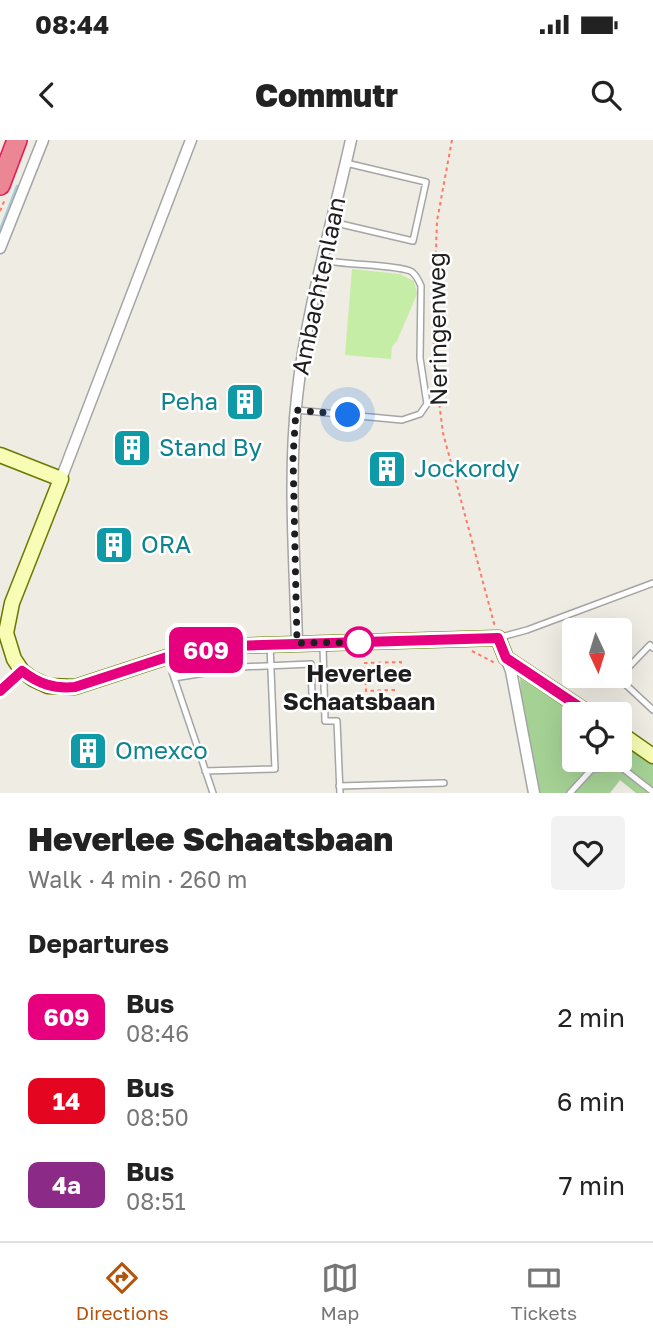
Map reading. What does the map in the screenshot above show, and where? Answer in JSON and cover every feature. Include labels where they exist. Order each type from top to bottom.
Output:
[{"type":"highway","points":[[0,185],[17,140]]},
{"type":"street","points":[[0,248],[43,140]]},
{"type":"street","points":[[191,140],[10,614],[6,633],[9,646],[22,671],[48,686],[62,688],[75,687],[167,657],[232,646],[498,638],[511,671],[534,793]]},
{"type":"street","name":"Ambachtenlaan","points":[[297,643],[293,457],[300,367],[351,140]]},
{"type":"street","points":[[0,454],[61,479]]},
{"type":"street","points":[[506,658],[572,702]]},
{"type":"street","points":[[0,691],[22,671]]},
{"type":"street","points":[[632,741],[653,756]]},
{"type":"lane","points":[[332,222],[413,241],[426,182],[346,163]]},
{"type":"lane","points":[[296,410],[402,420],[421,414],[428,404],[420,358],[421,286],[418,277],[406,269],[339,264],[323,260]]},
{"type":"lane","points":[[498,638],[527,630],[653,583]]},
{"type":"lane","points":[[323,643],[325,721],[337,721],[340,793]]},
{"type":"lane","points":[[205,771],[275,769],[270,644]]},
{"type":"lane","points":[[653,648],[650,645],[623,673],[624,683],[653,710]]},
{"type":"lane","points":[[167,657],[213,793]]},
{"type":"lane","points":[[174,678],[208,671],[311,664],[312,695]]},
{"type":"lane","points":[[646,703],[653,696]]},
{"type":"lane","points":[[570,793],[592,769],[621,767],[653,792]]},
{"type":"lane","points":[[340,786],[444,783]]},
{"type":"path","name":"Neringenweg","points":[[452,140],[437,221],[433,332],[438,394],[443,433],[498,638]]},
{"type":"path","points":[[395,690],[366,691],[365,663],[401,664]]},
{"type":"green space","points":[[352,269],[400,274],[414,281],[417,294],[392,347],[391,359],[345,355]]},
{"type":"green space","points":[[520,678],[562,705],[562,772],[632,772],[632,751],[653,764],[653,793],[636,793],[620,780],[610,793],[536,793],[522,710]]},
{"type":"waterway","points":[[0,230],[17,186]]},
{"type":"bus line","name":"609","points":[[0,691],[22,671],[48,686],[75,687],[167,657],[232,646],[498,638],[506,658],[572,702]]},
{"type":"place","name":"Peha","points":[[245,402]]},
{"type":"place","name":"Stand By","points":[[132,448]]},
{"type":"place","name":"Jockordy","points":[[387,469]]},
{"type":"place","name":"ORA","points":[[114,545]]},
{"type":"place","name":"Heverlee Schaatsbaan","points":[[359,642]]},
{"type":"place","name":"Omexco","points":[[88,751]]},
{"type":"route","points":[[348,415],[296,410],[293,457],[297,643],[369,642],[359,642]]}]
